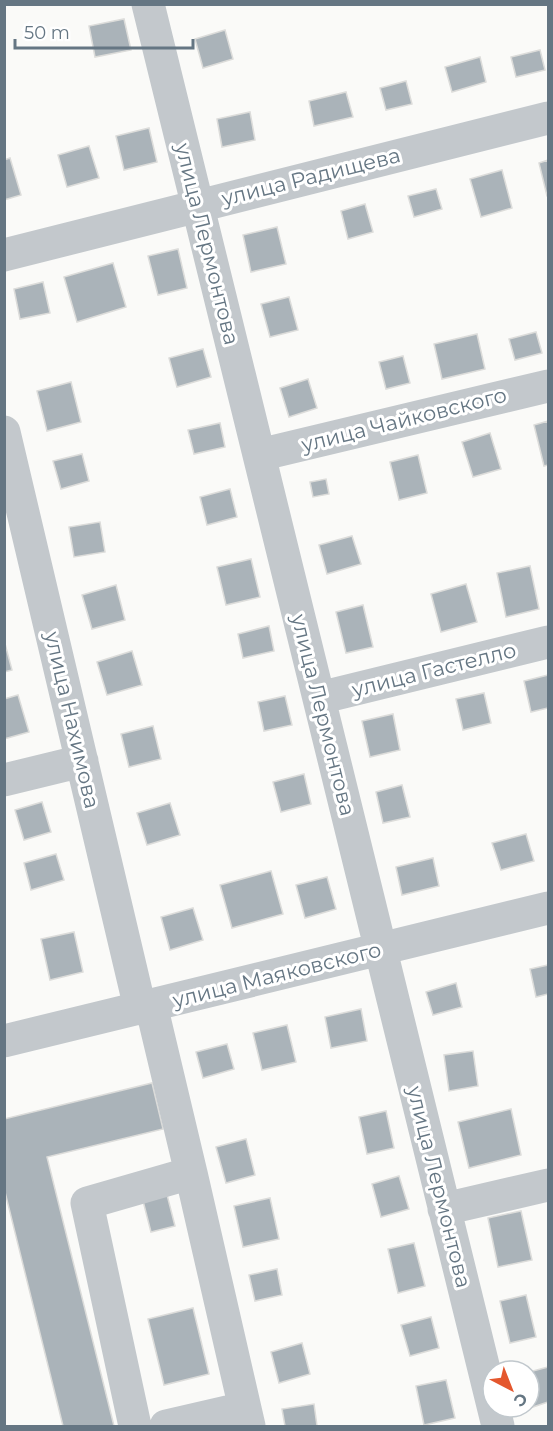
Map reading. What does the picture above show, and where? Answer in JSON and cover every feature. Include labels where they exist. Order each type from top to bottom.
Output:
[{"type":"street","name":"улица Лермонтова","points":[[148,4],[498,1426]]},
{"type":"street","name":"улица Радищева","points":[[4,255],[549,118]]},
{"type":"street","name":"улица Чайковского","points":[[259,455],[549,386]]},
{"type":"street","name":"улица Нахимова","points":[[4,432],[14,519],[82,761],[191,1173],[247,1417]]},
{"type":"street","name":"улица Гастелло","points":[[319,698],[549,642]]},
{"type":"street","points":[[4,780],[82,761]]},
{"type":"street","name":"улица Маяковского","points":[[4,1041],[549,908]]},
{"type":"street","points":[[135,1426],[87,1203],[191,1173]]},
{"type":"street","points":[[444,1209],[549,1185]]},
{"type":"street","points":[[166,1426],[247,1417]]},
{"type":"building","points":[[124,19],[131,50],[95,57],[89,26]]},
{"type":"building","points":[[225,30],[233,59],[203,68],[195,39]]},
{"type":"building","points":[[540,50],[545,70],[516,77],[511,57]]},
{"type":"building","points":[[480,57],[486,82],[452,92],[445,67]]},
{"type":"building","points":[[406,81],[412,104],[386,110],[380,88]]},
{"type":"building","points":[[346,92],[353,117],[314,126],[309,101]]},
{"type":"building","points":[[250,112],[255,140],[222,147],[217,119]]},
{"type":"building","points":[[149,128],[157,162],[124,170],[116,136]]},
{"type":"building","points":[[89,146],[99,178],[67,187],[58,155]]},
{"type":"building","points":[[10,158],[21,195],[4,200],[4,160]]},
{"type":"building","points":[[548,160],[548,196],[547,196],[539,163]]},
{"type":"building","points":[[502,170],[512,208],[481,217],[470,179]]},
{"type":"building","points":[[436,189],[442,209],[414,217],[408,196]]},
{"type":"building","points":[[365,204],[373,232],[348,239],[341,211]]},
{"type":"building","points":[[277,227],[286,264],[251,272],[243,235]]},
{"type":"building","points":[[178,249],[187,288],[158,295],[148,256]]},
{"type":"building","points":[[113,263],[126,307],[77,322],[64,277]]},
{"type":"building","points":[[43,282],[50,313],[20,319],[14,289]]},
{"type":"building","points":[[289,297],[298,330],[270,337],[261,304]]},
{"type":"building","points":[[536,332],[542,353],[515,360],[509,339]]},
{"type":"building","points":[[477,334],[485,369],[442,379],[434,344]]},
{"type":"building","points":[[203,349],[211,377],[177,387],[169,358]]},
{"type":"building","points":[[403,356],[410,383],[386,389],[379,362]]},
{"type":"building","points":[[308,379],[317,408],[289,417],[280,388]]},
{"type":"building","points":[[71,382],[81,422],[47,431],[37,391]]},
{"type":"building","points":[[548,421],[548,465],[544,466],[534,425]]},
{"type":"building","points":[[220,423],[225,447],[194,454],[188,430]]},
{"type":"building","points":[[490,433],[501,469],[473,477],[462,442]]},
{"type":"building","points":[[82,454],[89,481],[61,489],[53,461]]},
{"type":"building","points":[[418,455],[427,493],[399,500],[390,462]]},
{"type":"building","points":[[326,479],[329,494],[313,497],[310,482]]},
{"type":"building","points":[[230,489],[237,517],[207,525],[200,497]]},
{"type":"building","points":[[100,522],[105,552],[74,557],[69,527]]},
{"type":"building","points":[[352,536],[361,564],[327,574],[319,545]]},
{"type":"building","points":[[251,559],[260,597],[226,605],[217,567]]},
{"type":"building","points":[[530,566],[539,609],[506,617],[497,573]]},
{"type":"building","points":[[466,584],[477,622],[441,632],[431,594]]},
{"type":"building","points":[[116,585],[125,620],[92,629],[82,595]]},
{"type":"building","points":[[363,605],[373,647],[346,653],[336,612]]},
{"type":"building","points":[[269,626],[274,651],[243,658],[238,634]]},
{"type":"building","points":[[4,640],[12,670],[4,672]]},
{"type":"building","points":[[132,651],[142,685],[107,695],[97,662]]},
{"type":"building","points":[[548,675],[548,708],[531,712],[524,681]]},
{"type":"building","points":[[484,693],[491,723],[463,730],[456,699]]},
{"type":"building","points":[[18,695],[29,732],[4,739],[4,699]]},
{"type":"building","points":[[285,696],[292,725],[264,731],[258,702]]},
{"type":"building","points":[[393,714],[400,750],[370,757],[362,721]]},
{"type":"building","points":[[153,726],[161,759],[129,767],[121,734]]},
{"type":"building","points":[[304,774],[311,804],[281,812],[273,782]]},
{"type":"building","points":[[402,785],[410,817],[383,823],[376,792]]},
{"type":"building","points":[[42,802],[51,832],[24,840],[15,810]]},
{"type":"building","points":[[170,803],[180,835],[147,845],[137,813]]},
{"type":"building","points":[[526,834],[534,861],[501,870],[492,843]]},
{"type":"building","points":[[56,854],[64,880],[31,890],[24,863]]},
{"type":"building","points":[[433,858],[439,886],[402,895],[396,867]]},
{"type":"building","points":[[271,871],[283,914],[232,928],[220,885]]},
{"type":"building","points":[[327,877],[336,909],[305,918],[296,885]]},
{"type":"building","points":[[193,908],[203,940],[170,950],[161,917]]},
{"type":"building","points":[[74,932],[83,972],[50,980],[41,939]]},
{"type":"building","points":[[548,965],[548,994],[536,997],[530,969]]},
{"type":"building","points":[[456,983],[462,1007],[433,1015],[426,992]]},
{"type":"building","points":[[361,1009],[367,1041],[331,1048],[325,1017]]},
{"type":"building","points":[[287,1025],[296,1062],[262,1070],[253,1033]]},
{"type":"building","points":[[227,1044],[234,1069],[203,1078],[196,1052]]},
{"type":"building","points":[[473,1051],[478,1086],[449,1091],[444,1055]]},
{"type":"building","points":[[152,1083],[163,1129],[47,1157],[114,1426],[63,1426],[4,1188],[4,1119]]},
{"type":"building","points":[[511,1109],[521,1155],[469,1168],[458,1122]]},
{"type":"building","points":[[386,1111],[394,1148],[367,1154],[359,1117]]},
{"type":"building","points":[[246,1139],[255,1175],[226,1183],[216,1147]]},
{"type":"building","points":[[399,1176],[409,1209],[381,1217],[372,1184]]},
{"type":"building","points":[[165,1187],[175,1226],[151,1232],[141,1193]]},
{"type":"building","points":[[270,1198],[279,1239],[243,1247],[234,1206]]},
{"type":"building","points":[[521,1211],[532,1260],[498,1267],[488,1218]]},
{"type":"building","points":[[414,1243],[425,1286],[398,1293],[388,1249]]},
{"type":"building","points":[[277,1269],[282,1295],[255,1301],[249,1275]]},
{"type":"building","points":[[526,1295],[536,1337],[510,1343],[500,1301]]},
{"type":"building","points":[[193,1308],[209,1374],[164,1385],[148,1319]]},
{"type":"building","points":[[431,1317],[439,1348],[410,1356],[401,1325]]},
{"type":"building","points":[[302,1343],[310,1374],[279,1383],[271,1352]]},
{"type":"building","points":[[548,1367],[548,1402],[541,1404],[541,1369]]},
{"type":"building","points":[[446,1380],[455,1418],[424,1425],[416,1386]]},
{"type":"building","points":[[314,1404],[317,1426],[285,1426],[282,1409]]}]
